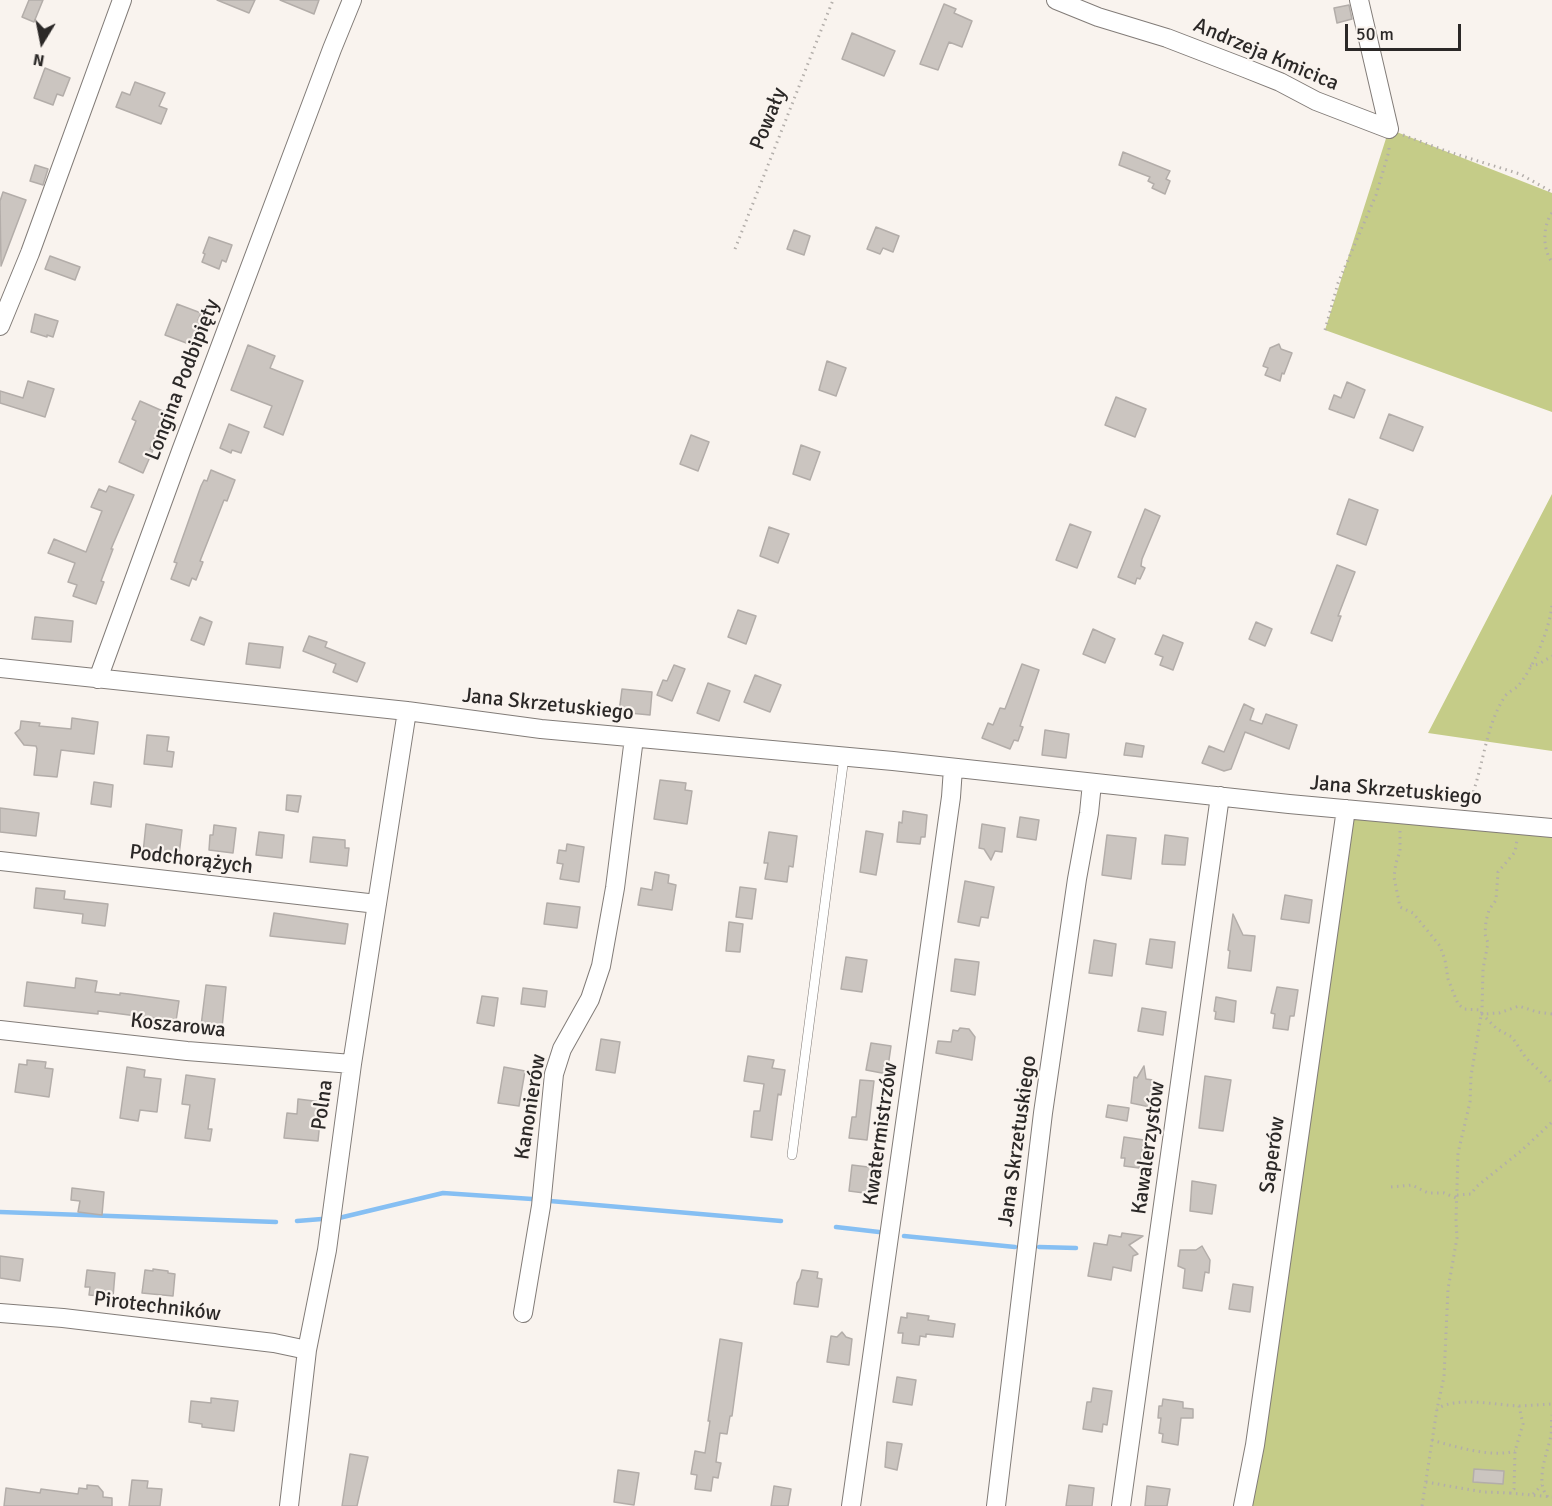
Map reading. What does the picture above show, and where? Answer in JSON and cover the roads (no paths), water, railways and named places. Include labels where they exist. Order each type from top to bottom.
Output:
[{"type":"street","points":[[0,326],[30,253],[122,0]]},
{"type":"street","name":"Longina Podbipięty","points":[[98,679],[181,451],[352,0]]},
{"type":"street","name":"Andrzeja Kmicica","points":[[1056,0],[1098,17],[1167,38],[1280,82],[1316,101],[1389,129],[1359,0]]},
{"type":"street","name":"Jana Skrzetuskiego","points":[[0,668],[407,711],[541,729],[1552,828]]},
{"type":"street","name":"Polna","points":[[289,1506],[308,1350],[327,1250],[352,1064],[407,711]]},
{"type":"street","name":"Kanonierów","points":[[524,1313],[541,1206],[555,1074],[562,1049],[590,999],[601,966],[615,888],[634,738]]},
{"type":"street","name":"Kwatermistrzów","points":[[851,1506],[948,820],[953,768]]},
{"type":"street","name":"Jana Skrzetuskiego","points":[[996,1506],[1043,1113],[1092,783]]},
{"type":"street","name":"Kawalerzystów","points":[[1121,1506],[1220,796]]},
{"type":"street","name":"Saperów","points":[[1244,1506],[1255,1445],[1346,809]]},
{"type":"street","name":"Podchorążych","points":[[0,861],[377,904]]},
{"type":"street","name":"Koszarowa","points":[[0,1030],[187,1051],[352,1064]]},
{"type":"street","name":"Pirotechników","points":[[0,1313],[63,1318],[274,1343],[308,1350]]},
{"type":"lane","points":[[792,1155],[844,757]]},
{"type":"waterway","points":[[339,1218],[443,1193],[532,1199]]},
{"type":"waterway","points":[[550,1201],[781,1221]]},
{"type":"waterway","points":[[0,1212],[276,1222]]},
{"type":"waterway","points":[[297,1221],[322,1219]]},
{"type":"waterway","points":[[836,1227],[879,1232]]},
{"type":"waterway","points":[[904,1236],[1015,1247]]},
{"type":"waterway","points":[[1039,1247],[1076,1248]]}]
